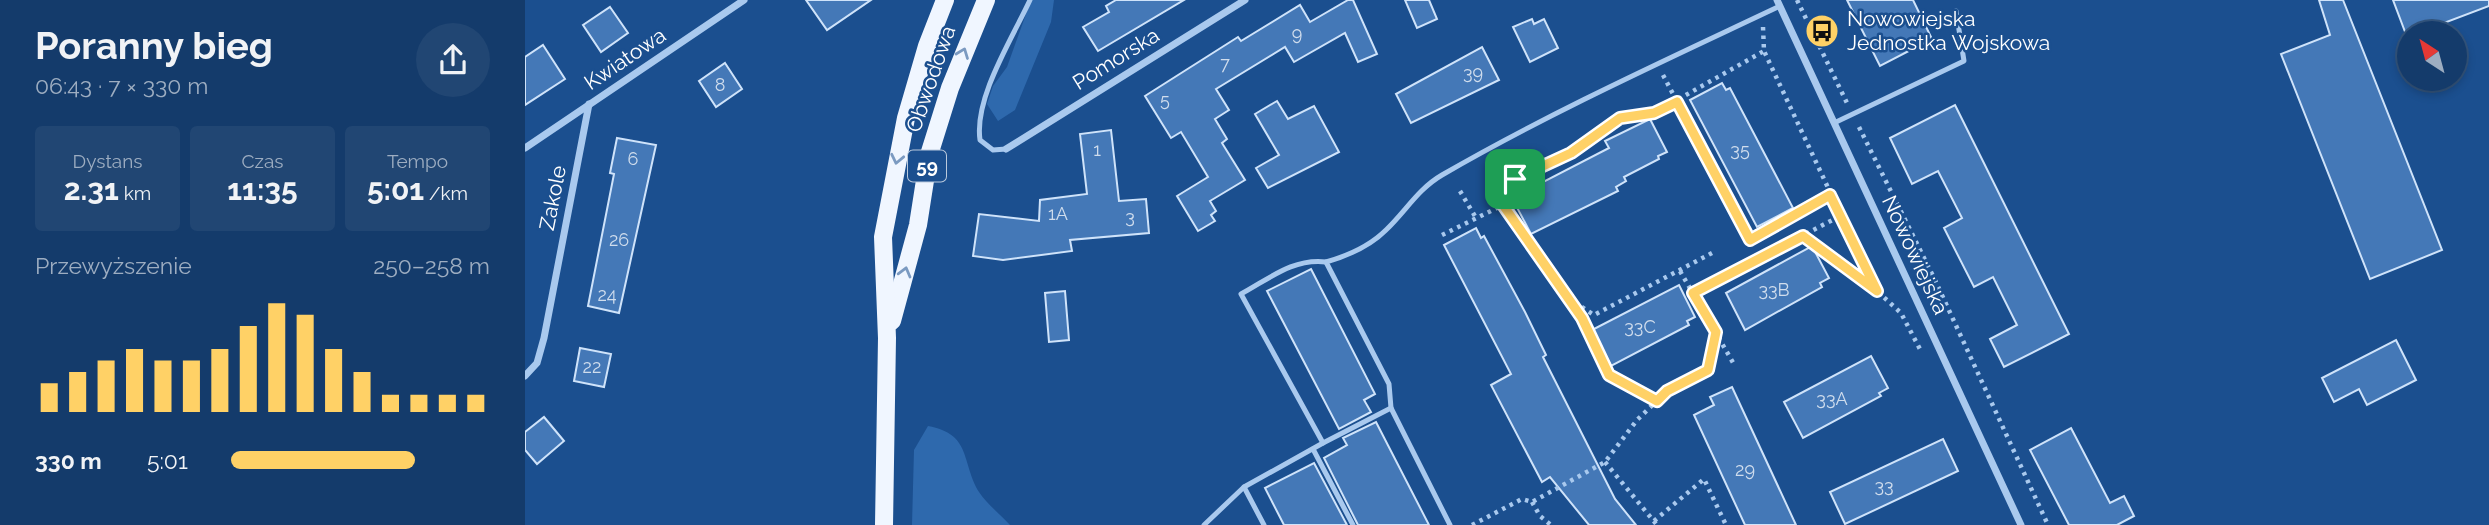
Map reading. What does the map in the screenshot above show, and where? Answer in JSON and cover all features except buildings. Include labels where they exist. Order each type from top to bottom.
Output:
[{"type":"main road","name":"Obwodowa","points":[[884,525],[887,338],[883,237],[893,178],[927,46],[945,0]]},
{"type":"main road","name":"Obwodowa","points":[[887,338],[918,225],[929,155],[950,88],[986,0]]},
{"type":"street","name":"Kwiatowa","points":[[525,148],[744,0]]},
{"type":"street","name":"Pomorska","points":[[1006,149],[1245,0]]},
{"type":"street","name":"Nowowiejska","points":[[1779,3],[2021,525]]},
{"type":"street","name":"Zakole","points":[[525,376],[537,363],[544,338],[589,104]]},
{"type":"lane","points":[[1006,149],[993,150],[980,140],[978,125],[990,86],[1030,0]]},
{"type":"lane","points":[[1323,443],[1241,294],[1288,267],[1310,260],[1326,262],[1347,256],[1385,231],[1415,195],[1440,176],[1779,3]]},
{"type":"lane","points":[[1834,123],[1964,61],[1957,12]]},
{"type":"lane","points":[[1326,262],[1389,384],[1391,408],[1450,525]]},
{"type":"lane","points":[[1203,525],[1244,487],[1391,408]]},
{"type":"lane","points":[[1313,449],[1353,525]]},
{"type":"lane","points":[[1244,487],[1264,525]]},
{"type":"path","points":[[1797,0],[1935,280],[2048,525]]},
{"type":"path","points":[[1762,14],[1764,51],[1877,291],[1803,236]]},
{"type":"path","points":[[1657,401],[1609,375],[1582,318],[1503,205],[1507,184],[1571,153],[1620,118],[1654,113],[1764,51]]},
{"type":"path","points":[[1658,64],[1750,240],[1830,195]]},
{"type":"path","points":[[1460,191],[1476,218]]},
{"type":"path","points":[[1442,235],[1503,205]]},
{"type":"path","points":[[1693,293],[1840,216]]},
{"type":"path","points":[[1569,298],[1594,315],[1712,253]]},
{"type":"path","points":[[1680,271],[1735,366]]},
{"type":"path","points":[[1532,502],[1605,462],[1637,420],[1667,391],[1708,370],[1716,332]]},
{"type":"path","points":[[1605,462],[1655,523],[1704,479],[1726,525]]},
{"type":"path","points":[[1472,525],[1523,499],[1532,502],[1540,516],[1551,525]]},
{"type":"shaded area","points":[[1031,0],[1054,0],[1051,22],[1015,110],[998,121],[987,104],[993,86],[1007,67]]},
{"type":"shaded area","points":[[928,426],[952,435],[959,442],[979,492],[1010,525],[912,525],[914,450]]},
{"type":"place","name":"Nowowiejska Jednostka Wojskowa","points":[[1822,31]]},
{"type":"route","points":[[1677,102],[1750,240],[1830,195],[1877,291],[1803,236],[1693,293],[1716,332],[1708,370],[1667,391],[1657,401],[1609,375],[1582,318],[1503,205],[1503,193],[1507,184],[1515,179],[1571,153],[1620,118],[1654,113],[1677,102]]}]
